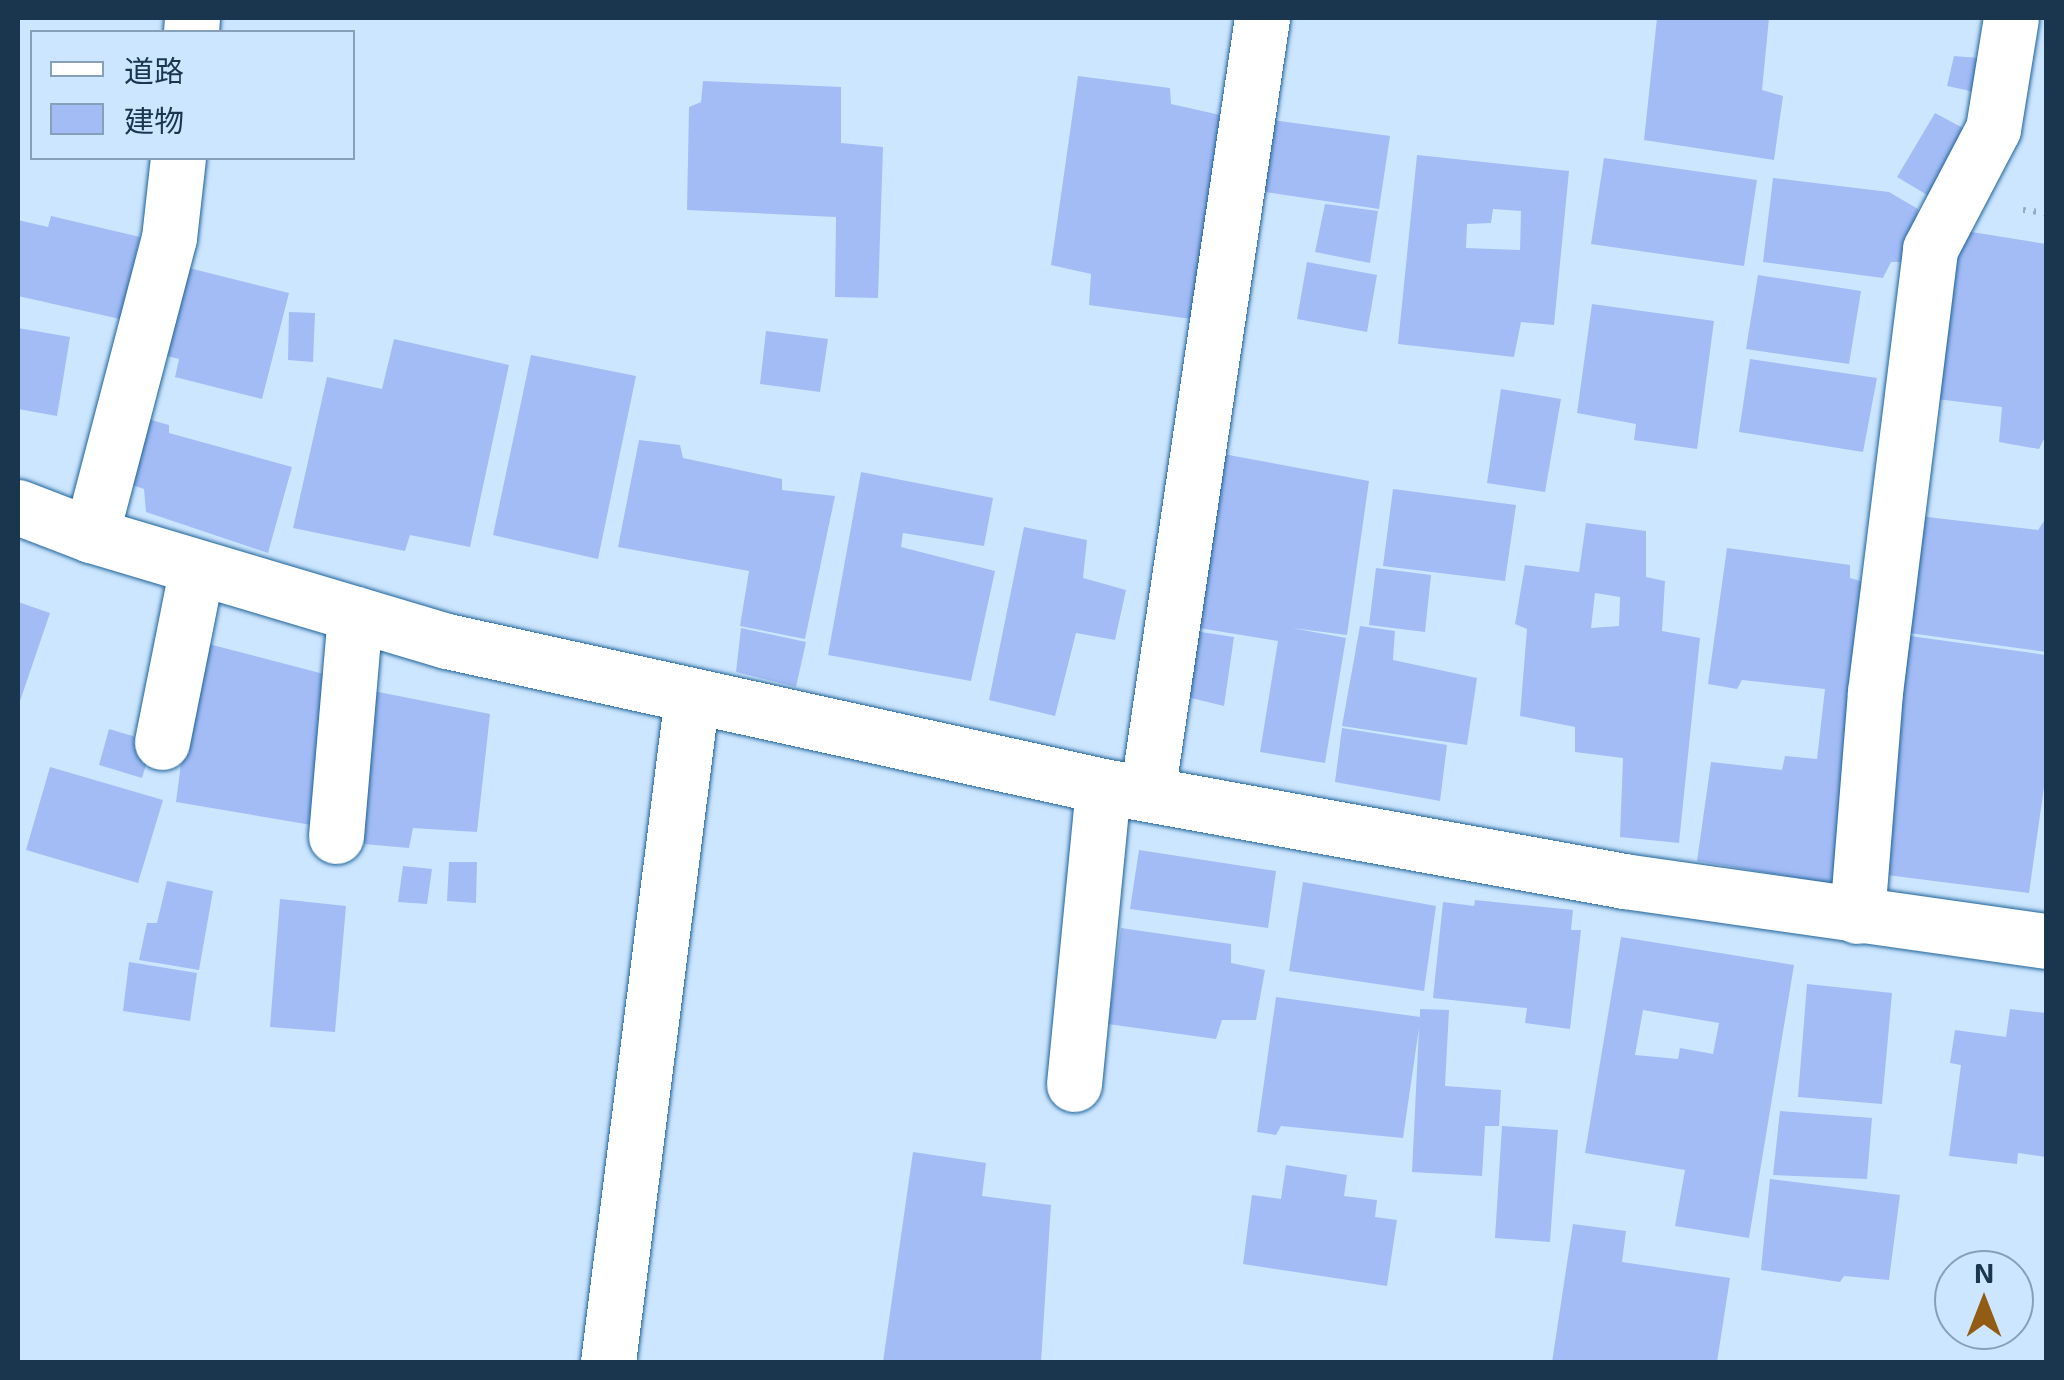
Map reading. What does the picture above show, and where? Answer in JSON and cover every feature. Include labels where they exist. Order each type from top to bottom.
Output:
[{"type":"street","points":[[1074,1084],[1262,18]]},
{"type":"street","points":[[1857,916],[1874,692],[1930,249],[1993,129],[2011,18]]},
{"type":"street","points":[[91,536],[169,238],[178,160]]},
{"type":"street","points":[[18,507],[91,536],[446,641],[1125,790],[1624,881],[2046,941]]},
{"type":"street","points":[[162,742],[198,567]]},
{"type":"street","points":[[336,836],[356,614]]},
{"type":"street","points":[[608,1362],[692,695]]},
{"type":"building","points":[[1657,18],[1769,18],[1762,90],[1783,96],[1774,160],[1644,140]]},
{"type":"building","points":[[1954,56],[2002,60],[1989,95],[1947,86]]},
{"type":"building","points":[[1078,76],[1170,88],[1171,104],[1220,115],[1191,319],[1089,305],[1091,274],[1051,265]]},
{"type":"building","points":[[703,81],[841,87],[841,143],[883,147],[878,298],[835,297],[836,217],[687,210],[689,107],[701,102]]},
{"type":"building","points":[[1935,113],[1974,134],[1934,199],[1897,177]]},
{"type":"building","points":[[1272,120],[1390,136],[1379,209],[1259,191]]},
{"type":"building","points":[[1417,155],[1569,171],[1554,325],[1521,322],[1514,357],[1398,344]],"holes":[[[1493,209],[1521,211],[1520,250],[1466,248],[1467,224],[1491,223]]]},
{"type":"building","points":[[1604,158],[1757,180],[1744,266],[1591,244]]},
{"type":"building","points":[[1773,178],[1889,192],[1918,209],[1910,262],[1891,262],[1883,278],[1763,262]]},
{"type":"building","points":[[1325,204],[1378,211],[1370,263],[1315,252]]},
{"type":"building","points":[[51,216],[140,237],[120,319],[18,296],[18,220],[48,227]]},
{"type":"building","points":[[1947,228],[2046,244],[2046,435],[2039,449],[1999,442],[2002,407],[1936,399]]},
{"type":"building","points":[[1307,262],[1377,275],[1367,332],[1297,319]]},
{"type":"building","points":[[169,263],[289,293],[262,399],[175,377],[179,359],[147,351]]},
{"type":"building","points":[[1758,275],[1861,291],[1849,364],[1746,349]]},
{"type":"building","points":[[1592,304],[1714,321],[1697,449],[1634,440],[1636,424],[1577,413]]},
{"type":"building","points":[[289,312],[315,313],[313,362],[288,360]]},
{"type":"building","points":[[18,328],[70,337],[57,416],[18,409]]},
{"type":"building","points":[[766,331],[828,339],[820,392],[760,384]]},
{"type":"building","points":[[394,339],[509,365],[470,547],[410,535],[405,551],[293,528],[327,377],[382,389]]},
{"type":"building","points":[[531,355],[636,376],[598,559],[493,535]]},
{"type":"building","points":[[1750,359],[1877,378],[1863,452],[1739,432]]},
{"type":"building","points":[[1501,389],[1561,399],[1545,492],[1487,483]]},
{"type":"building","points":[[144,418],[169,425],[169,433],[292,467],[268,553],[146,512],[144,489],[127,483]]},
{"type":"building","points":[[639,440],[680,445],[683,458],[782,479],[782,490],[835,496],[805,639],[740,626],[749,571],[618,547]]},
{"type":"building","points":[[1207,451],[1369,481],[1347,635],[1292,628],[1346,638],[1325,763],[1260,752],[1278,641],[1181,625]]},
{"type":"building","points":[[861,472],[993,498],[984,546],[903,533],[901,547],[995,571],[971,681],[828,655]]},
{"type":"building","points":[[1393,489],[1516,505],[1505,581],[1383,566]]},
{"type":"building","points":[[1919,516],[2038,530],[2046,518],[2046,652],[1902,632]]},
{"type":"building","points":[[1586,523],[1646,531],[1646,577],[1665,581],[1662,631],[1700,638],[1679,843],[1620,837],[1623,758],[1575,752],[1575,727],[1520,716],[1527,629],[1515,624],[1525,565],[1579,572]],"holes":[[[1595,593],[1620,597],[1619,626],[1591,628]]]},
{"type":"building","points":[[1024,527],[1087,540],[1083,578],[1126,590],[1115,640],[1076,633],[1055,716],[989,700]]},
{"type":"building","points":[[1727,548],[1850,565],[1850,578],[1880,587],[1846,886],[1697,861],[1711,762],[1782,770],[1785,756],[1817,759],[1825,689],[1742,680],[1737,689],[1708,684]]},
{"type":"building","points":[[1376,568],[1431,575],[1425,632],[1369,625]]},
{"type":"building","points":[[18,602],[50,613],[18,707]]},
{"type":"building","points":[[1360,626],[1395,631],[1393,660],[1477,678],[1467,745],[1342,726]]},
{"type":"building","points":[[741,628],[806,642],[796,687],[736,672]]},
{"type":"building","points":[[1194,631],[1234,637],[1224,706],[1183,696]]},
{"type":"building","points":[[1903,635],[2046,655],[2046,773],[2029,893],[1871,873]]},
{"type":"building","points":[[197,641],[343,679],[323,827],[176,802]]},
{"type":"building","points":[[358,688],[490,714],[477,832],[413,828],[409,848],[363,844]]},
{"type":"building","points":[[1342,728],[1447,745],[1440,801],[1335,782]]},
{"type":"building","points":[[109,729],[153,742],[142,778],[99,765]]},
{"type":"building","points":[[50,767],[163,800],[138,883],[26,850]]},
{"type":"building","points":[[1139,850],[1276,871],[1268,928],[1130,909]]},
{"type":"building","points":[[449,862],[477,862],[476,903],[447,901]]},
{"type":"building","points":[[403,866],[432,869],[427,904],[398,902]]},
{"type":"building","points":[[167,881],[213,891],[199,970],[139,960],[147,923],[157,923]]},
{"type":"building","points":[[1303,882],[1436,906],[1424,991],[1289,971]]},
{"type":"building","points":[[280,899],[346,906],[335,1032],[270,1027]]},
{"type":"building","points":[[1475,900],[1573,910],[1571,930],[1581,930],[1570,1029],[1525,1023],[1527,1008],[1433,998],[1443,902],[1474,906]]},
{"type":"building","points":[[1121,928],[1231,944],[1231,963],[1265,970],[1256,1020],[1222,1020],[1216,1039],[1108,1024]]},
{"type":"building","points":[[1621,937],[1794,965],[1749,1238],[1675,1226],[1685,1170],[1585,1153]],"holes":[[[1643,1010],[1719,1023],[1713,1054],[1680,1048],[1678,1059],[1635,1055]]]},
{"type":"building","points":[[129,962],[197,973],[190,1021],[123,1011]]},
{"type":"building","points":[[1807,984],[1892,993],[1882,1104],[1798,1097]]},
{"type":"building","points":[[1276,997],[1420,1017],[1420,1009],[1449,1010],[1445,1086],[1501,1090],[1499,1126],[1485,1126],[1482,1176],[1412,1172],[1419,1028],[1403,1138],[1281,1126],[1276,1135],[1257,1132]]},
{"type":"building","points":[[2010,1009],[2046,1013],[2046,1157],[2018,1153],[2017,1164],[1949,1156],[1961,1065],[1950,1063],[1955,1030],[2006,1037]]},
{"type":"building","points":[[1780,1111],[1872,1118],[1867,1179],[1773,1175]]},
{"type":"building","points":[[1502,1126],[1558,1130],[1550,1242],[1495,1238]]},
{"type":"building","points":[[913,1152],[986,1163],[982,1196],[1051,1205],[1041,1362],[883,1362]]},
{"type":"building","points":[[1286,1165],[1347,1175],[1344,1196],[1377,1200],[1375,1217],[1397,1220],[1387,1286],[1243,1264],[1252,1195],[1281,1199]]},
{"type":"building","points":[[1770,1179],[1900,1195],[1889,1280],[1844,1276],[1840,1282],[1761,1270]]},
{"type":"building","points":[[1573,1224],[1626,1231],[1622,1262],[1730,1278],[1717,1362],[1552,1362]]}]
